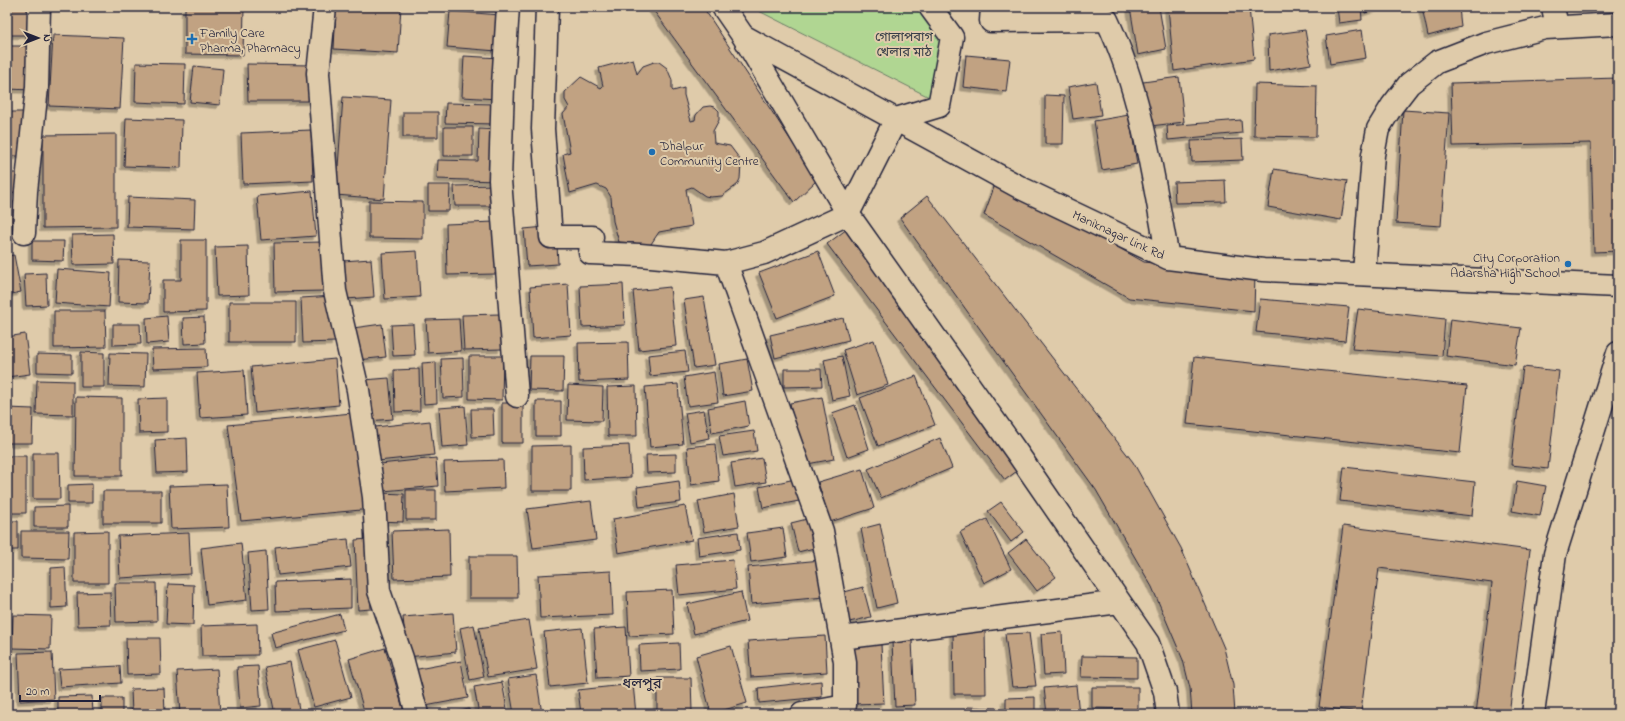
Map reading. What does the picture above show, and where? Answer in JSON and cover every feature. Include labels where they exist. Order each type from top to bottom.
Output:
[{"type":"street","points":[[24,233],[26,191],[38,87],[39,7]]},
{"type":"street","points":[[325,7],[318,73],[335,291],[358,390],[374,497],[379,591],[402,658],[416,714]]},
{"type":"street","points":[[508,7],[503,85],[500,180],[517,396]]},
{"type":"street","points":[[547,7],[543,129],[550,237],[592,237],[590,253],[640,255],[726,263],[764,253],[848,214],[896,119],[939,106],[952,37],[930,7]]},
{"type":"street","points":[[723,7],[743,36],[848,214],[1018,454],[1148,643],[1165,692],[1168,714]]},
{"type":"street","points":[[992,14],[1107,20],[1122,51],[1146,140],[1168,258]]},
{"type":"street","points":[[1364,273],[1373,155],[1378,129],[1392,106],[1410,84],[1436,62],[1486,43],[1545,28],[1555,17],[1618,24]]},
{"type":"street","name":"Maniknagar Link Rd","points":[[743,36],[1023,188],[1168,258],[1263,270],[1364,273],[1618,286]]},
{"type":"street","points":[[726,263],[822,532],[841,638],[845,662],[845,706],[802,714]]},
{"type":"street","points":[[1533,714],[1555,554],[1618,353]]},
{"type":"street","points":[[841,638],[1119,602]]},
{"type":"green space","name":"গোলাপবাগ খেলার মাঠ","points":[[751,7],[952,7],[929,97]]},
{"type":"building","points":[[7,7],[31,7],[30,35],[7,35]]},
{"type":"building","points":[[185,7],[244,7],[243,55],[185,54]]},
{"type":"building","points":[[336,7],[401,7],[398,53],[334,49]]},
{"type":"building","points":[[651,7],[703,7],[817,180],[794,202]]},
{"type":"building","points":[[1049,7],[1072,7],[1072,16],[1049,17]]},
{"type":"building","points":[[1130,7],[1159,7],[1166,49],[1138,55]]},
{"type":"building","points":[[1168,7],[1249,7],[1254,59],[1174,71]]},
{"type":"building","points":[[1337,7],[1361,7],[1362,20],[1339,23]]},
{"type":"building","points":[[1364,7],[1383,7],[1365,13]]},
{"type":"building","points":[[1422,7],[1459,7],[1461,27],[1428,36]]},
{"type":"building","points":[[450,11],[500,15],[497,51],[447,47]]},
{"type":"building","points":[[1305,30],[1311,64],[1269,71],[1268,35]]},
{"type":"building","points":[[1362,30],[1366,58],[1330,64],[1326,36]]},
{"type":"building","points":[[53,35],[124,38],[120,109],[49,106]]},
{"type":"building","points":[[7,46],[33,46],[33,90],[7,89]]},
{"type":"building","points":[[966,55],[1010,59],[1006,92],[963,87]]},
{"type":"building","points":[[464,56],[500,58],[498,99],[462,97]]},
{"type":"building","name":"Dhalpur Community Centre","points":[[633,59],[637,74],[643,66],[654,62],[659,62],[667,68],[672,80],[672,90],[684,88],[684,95],[691,121],[695,120],[696,115],[703,107],[715,107],[719,111],[719,120],[713,131],[714,143],[730,146],[739,158],[741,164],[740,179],[737,185],[722,196],[710,197],[705,196],[692,187],[686,189],[692,226],[659,232],[651,244],[647,247],[635,243],[619,242],[613,221],[611,197],[606,189],[597,185],[570,193],[563,154],[570,152],[563,114],[569,107],[565,100],[565,92],[581,77],[601,88],[603,86],[599,68]]},
{"type":"building","points":[[136,63],[185,64],[184,104],[135,102]]},
{"type":"building","points":[[247,64],[312,65],[311,101],[248,101]]},
{"type":"building","points":[[194,66],[223,69],[220,105],[190,102]]},
{"type":"building","points":[[1179,77],[1184,122],[1142,127],[1136,83]]},
{"type":"building","points":[[1618,78],[1618,251],[1594,252],[1591,143],[1453,146],[1451,83]]},
{"type":"building","points":[[1096,82],[1101,115],[1073,119],[1068,87]]},
{"type":"building","points":[[1255,84],[1317,86],[1316,137],[1254,136]]},
{"type":"building","points":[[1045,95],[1064,96],[1063,144],[1045,144]]},
{"type":"building","points":[[343,97],[391,100],[384,199],[336,195]]},
{"type":"building","points":[[446,103],[496,104],[495,124],[445,123]]},
{"type":"building","points":[[1403,110],[1449,113],[1441,226],[1396,223]]},
{"type":"building","points":[[7,112],[23,112],[24,156],[7,156]]},
{"type":"building","points":[[403,112],[438,112],[438,137],[403,137]]},
{"type":"building","points":[[1129,115],[1137,164],[1102,170],[1094,121]]},
{"type":"building","points":[[126,118],[182,120],[181,168],[124,166]]},
{"type":"building","points":[[1241,120],[1242,133],[1168,140],[1167,126]]},
{"type":"building","points":[[444,127],[473,127],[473,156],[444,156]]},
{"type":"building","points":[[479,129],[498,130],[496,181],[437,179],[438,160],[478,161]]},
{"type":"building","points":[[311,130],[313,181],[243,184],[241,133]]},
{"type":"building","points":[[116,134],[116,227],[43,228],[43,135]]},
{"type":"building","points":[[1242,139],[1243,160],[1192,162],[1191,141]]},
{"type":"building","points":[[1274,169],[1347,181],[1341,220],[1268,207]]},
{"type":"building","points":[[7,173],[18,173],[19,192],[7,193]]},
{"type":"building","points":[[997,179],[1144,262],[1255,275],[1254,311],[1129,298],[984,215]]},
{"type":"building","points":[[1225,180],[1226,202],[1175,203],[1174,182]]},
{"type":"building","points":[[428,185],[450,185],[449,211],[428,211]]},
{"type":"building","points":[[495,185],[496,206],[455,206],[454,186]]},
{"type":"building","points":[[312,191],[316,236],[261,240],[257,196]]},
{"type":"building","points":[[927,196],[1133,462],[1181,548],[1224,648],[1233,685],[1235,714],[1192,714],[1190,688],[1183,660],[1152,587],[1096,490],[900,218]]},
{"type":"building","points":[[128,197],[195,200],[194,229],[127,227]]},
{"type":"building","points":[[369,201],[423,202],[423,239],[369,238]]},
{"type":"building","points":[[7,202],[13,202],[14,229],[7,229]]},
{"type":"building","points":[[494,222],[496,274],[447,275],[446,224]]},
{"type":"building","points":[[556,226],[558,264],[527,266],[524,229]]},
{"type":"building","points":[[851,226],[1029,462],[1005,480],[827,244]]},
{"type":"building","points":[[113,234],[114,264],[73,265],[72,235]]},
{"type":"building","points":[[181,240],[206,240],[206,311],[163,312],[163,280],[181,280]]},
{"type":"building","points":[[32,241],[64,241],[63,261],[32,260]]},
{"type":"building","points":[[323,242],[324,291],[275,292],[274,243]]},
{"type":"building","points":[[248,246],[249,295],[217,296],[215,247]]},
{"type":"building","points":[[417,251],[420,297],[385,299],[382,253]]},
{"type":"building","points":[[818,251],[835,296],[777,318],[759,273]]},
{"type":"building","points":[[14,255],[21,292],[7,295],[7,256]]},
{"type":"building","points":[[371,259],[374,297],[346,299],[343,261]]},
{"type":"building","points":[[119,260],[150,261],[148,303],[118,302]]},
{"type":"building","points":[[57,269],[111,273],[109,307],[55,303]]},
{"type":"building","points":[[46,273],[47,305],[26,306],[24,274]]},
{"type":"building","points":[[568,284],[571,335],[533,338],[530,287]]},
{"type":"building","points":[[623,284],[625,325],[582,327],[580,286]]},
{"type":"building","points":[[670,287],[676,346],[639,350],[633,291]]},
{"type":"building","points":[[334,296],[335,342],[303,343],[301,298]]},
{"type":"building","points":[[704,297],[715,365],[694,368],[684,300]]},
{"type":"building","points":[[1260,299],[1349,307],[1345,341],[1256,332]]},
{"type":"building","points":[[229,302],[296,302],[296,342],[229,342]]},
{"type":"building","points":[[1358,309],[1445,319],[1442,356],[1352,349]]},
{"type":"building","points":[[54,311],[105,311],[106,347],[54,348]]},
{"type":"building","points":[[500,314],[502,349],[464,350],[462,315]]},
{"type":"building","points":[[167,316],[169,342],[147,344],[146,318]]},
{"type":"building","points":[[204,317],[205,343],[184,344],[183,318]]},
{"type":"building","points":[[843,318],[849,340],[775,358],[770,335]]},
{"type":"building","points":[[459,319],[461,351],[428,353],[426,320]]},
{"type":"building","points":[[1450,319],[1521,328],[1515,365],[1446,356]]},
{"type":"building","points":[[113,324],[140,324],[141,344],[113,345]]},
{"type":"building","points":[[382,324],[386,357],[357,360],[353,328]]},
{"type":"building","points":[[413,324],[415,355],[393,356],[391,325]]},
{"type":"building","points":[[25,334],[30,374],[7,377],[7,337]]},
{"type":"building","points":[[874,340],[888,385],[857,395],[843,350]]},
{"type":"building","points":[[628,342],[629,380],[579,382],[578,343]]},
{"type":"building","points":[[206,348],[207,367],[153,369],[152,349]]},
{"type":"building","points":[[685,351],[688,372],[650,376],[648,355]]},
{"type":"building","points":[[81,352],[104,353],[104,387],[81,387]]},
{"type":"building","points":[[110,353],[146,354],[145,387],[109,386]]},
{"type":"building","points":[[37,354],[72,355],[72,373],[37,372]]},
{"type":"building","points":[[469,356],[503,356],[502,400],[469,399]]},
{"type":"building","points":[[530,356],[564,356],[563,391],[529,390]]},
{"type":"building","points":[[842,356],[850,396],[832,400],[824,360]]},
{"type":"building","points":[[1194,357],[1467,386],[1460,453],[1187,424]]},
{"type":"building","points":[[463,358],[464,397],[443,398],[441,359]]},
{"type":"building","points":[[335,359],[339,405],[255,413],[251,367]]},
{"type":"building","points":[[747,359],[753,391],[723,396],[719,364]]},
{"type":"building","points":[[436,362],[437,403],[424,404],[422,363]]},
{"type":"building","points":[[1523,367],[1559,371],[1548,469],[1511,465]]},
{"type":"building","points":[[419,369],[420,411],[395,412],[394,370]]},
{"type":"building","points":[[784,369],[821,369],[822,386],[784,387]]},
{"type":"building","points":[[244,370],[247,415],[200,418],[197,373]]},
{"type":"building","points":[[714,372],[718,402],[688,406],[684,377]]},
{"type":"building","points":[[916,376],[935,425],[878,446],[860,398]]},
{"type":"building","points":[[389,378],[393,419],[368,421],[364,380]]},
{"type":"building","points":[[37,380],[73,381],[73,415],[36,414]]},
{"type":"building","points":[[678,384],[683,444],[650,447],[645,387]]},
{"type":"building","points":[[568,385],[603,387],[602,421],[567,420]]},
{"type":"building","points":[[636,386],[637,436],[608,436],[607,387]]},
{"type":"building","points":[[76,397],[122,398],[122,476],[75,476]]},
{"type":"building","points":[[822,397],[834,459],[802,465],[790,403]]},
{"type":"building","points":[[167,398],[167,432],[139,433],[138,399]]},
{"type":"building","points":[[536,401],[561,401],[561,436],[536,436]]},
{"type":"building","points":[[745,401],[749,426],[712,433],[708,408]]},
{"type":"building","points":[[502,403],[523,403],[523,443],[502,443]]},
{"type":"building","points":[[855,405],[869,449],[847,457],[832,413]]},
{"type":"building","points":[[465,406],[468,445],[442,447],[439,408]]},
{"type":"building","points":[[7,408],[33,409],[32,443],[7,443]]},
{"type":"building","points":[[471,409],[493,409],[494,436],[472,437]]},
{"type":"building","points":[[704,410],[709,438],[690,442],[685,413]]},
{"type":"building","points":[[352,413],[372,509],[241,521],[228,425]]},
{"type":"building","points":[[430,421],[434,455],[378,461],[375,427]]},
{"type":"building","points":[[754,431],[757,451],[723,456],[719,436]]},
{"type":"building","points":[[187,438],[188,472],[157,473],[155,440]]},
{"type":"building","points":[[940,438],[952,468],[881,498],[868,469]]},
{"type":"building","points":[[715,444],[719,481],[691,485],[687,447]]},
{"type":"building","points":[[571,445],[571,491],[532,491],[532,446]]},
{"type":"building","points":[[629,445],[631,477],[584,480],[583,447]]},
{"type":"building","points":[[33,453],[59,453],[60,499],[33,499]]},
{"type":"building","points":[[676,454],[676,472],[647,473],[646,455]]},
{"type":"building","points":[[7,456],[26,456],[26,513],[7,513]]},
{"type":"building","points":[[436,458],[438,486],[383,491],[380,464]]},
{"type":"building","points":[[762,458],[766,482],[735,487],[731,463]]},
{"type":"building","points":[[503,460],[504,488],[445,491],[444,462]]},
{"type":"building","points":[[1344,467],[1475,482],[1472,516],[1340,501]]},
{"type":"building","points":[[862,469],[874,508],[830,522],[818,482]]},
{"type":"building","points":[[795,479],[799,501],[763,508],[759,487]]},
{"type":"building","points":[[679,481],[681,502],[639,507],[637,487]]},
{"type":"building","points":[[1517,481],[1546,486],[1540,516],[1512,511]]},
{"type":"building","points":[[92,484],[92,503],[68,503],[68,485]]},
{"type":"building","points":[[227,484],[229,527],[171,529],[169,486]]},
{"type":"building","points":[[406,490],[436,490],[436,520],[406,520]]},
{"type":"building","points":[[103,491],[161,491],[161,523],[103,523]]},
{"type":"building","points":[[380,493],[404,494],[403,522],[379,521]]},
{"type":"building","points":[[734,494],[739,526],[704,532],[698,501]]},
{"type":"building","points":[[591,501],[596,540],[533,548],[527,509]]},
{"type":"building","points":[[1001,502],[1024,532],[1011,542],[988,511]]},
{"type":"building","points":[[68,506],[68,527],[34,527],[34,507]]},
{"type":"building","points":[[685,506],[692,540],[618,553],[613,519]]},
{"type":"building","points":[[811,518],[818,547],[798,552],[791,523]]},
{"type":"building","points":[[987,519],[1011,569],[984,583],[960,532]]},
{"type":"building","points":[[7,521],[18,521],[18,550],[7,550]]},
{"type":"building","points":[[880,524],[897,603],[877,608],[861,529]]},
{"type":"building","points":[[1343,526],[1530,550],[1509,714],[1476,714],[1492,583],[1379,568],[1361,712],[1319,707]]},
{"type":"building","points":[[783,528],[787,557],[751,562],[747,533]]},
{"type":"building","points":[[449,529],[450,577],[394,579],[392,531]]},
{"type":"building","points":[[21,531],[69,531],[68,559],[21,558]]},
{"type":"building","points":[[108,531],[108,583],[74,583],[74,532]]},
{"type":"building","points":[[738,532],[740,550],[699,556],[697,538]]},
{"type":"building","points":[[189,533],[191,574],[120,578],[118,536]]},
{"type":"building","points":[[348,539],[351,567],[278,575],[275,547]]},
{"type":"building","points":[[369,539],[371,609],[358,610],[355,540]]},
{"type":"building","points":[[1026,539],[1056,577],[1037,591],[1008,553]]},
{"type":"building","points":[[241,543],[247,600],[207,605],[201,548]]},
{"type":"building","points":[[266,551],[269,609],[252,610],[248,553]]},
{"type":"building","points":[[469,556],[517,556],[518,598],[469,598]]},
{"type":"building","points":[[733,560],[736,589],[679,595],[676,565]]},
{"type":"building","points":[[821,560],[824,597],[751,604],[748,567]]},
{"type":"building","points":[[65,567],[67,607],[51,608],[51,568]]},
{"type":"building","points":[[611,571],[613,615],[540,618],[538,575]]},
{"type":"building","points":[[351,579],[351,608],[276,611],[275,582]]},
{"type":"building","points":[[115,583],[156,583],[157,621],[116,622]]},
{"type":"building","points":[[168,584],[194,585],[193,625],[166,624]]},
{"type":"building","points":[[863,587],[871,617],[845,623],[837,594]]},
{"type":"building","points":[[672,590],[674,634],[629,636],[627,592]]},
{"type":"building","points":[[110,592],[111,625],[78,626],[77,593]]},
{"type":"building","points":[[741,592],[747,621],[694,634],[687,604]]},
{"type":"building","points":[[453,613],[456,652],[407,657],[403,617]]},
{"type":"building","points":[[340,614],[344,630],[275,648],[271,633]]},
{"type":"building","points":[[13,615],[51,616],[50,649],[12,648]]},
{"type":"building","points":[[529,620],[537,669],[488,677],[479,628]]},
{"type":"building","points":[[257,624],[258,655],[202,656],[201,626]]},
{"type":"building","points":[[474,625],[484,677],[470,680],[460,628]]},
{"type":"building","points":[[880,625],[884,703],[854,704],[851,626]]},
{"type":"building","points":[[626,627],[629,676],[597,678],[594,629]]},
{"type":"building","points":[[582,628],[588,683],[550,687],[544,632]]},
{"type":"building","points":[[953,629],[985,629],[986,694],[954,694]]},
{"type":"building","points":[[1062,632],[1064,674],[1044,675],[1041,634]]},
{"type":"building","points":[[1029,633],[1036,686],[1012,687],[1005,634]]},
{"type":"building","points":[[825,636],[827,672],[751,677],[748,641]]},
{"type":"building","points":[[126,638],[160,638],[161,674],[127,675]]},
{"type":"building","points":[[335,640],[351,697],[314,707],[298,650]]},
{"type":"building","points":[[912,640],[915,705],[895,706],[892,642]]},
{"type":"building","points":[[679,643],[680,669],[640,671],[639,645]]},
{"type":"building","points":[[731,646],[747,703],[711,714],[696,656]]},
{"type":"building","points":[[385,648],[404,712],[398,714],[365,714],[349,659]]},
{"type":"building","points":[[52,652],[54,699],[20,701],[18,653]]},
{"type":"building","points":[[1082,656],[1137,657],[1137,678],[1081,677]]},
{"type":"building","points":[[461,661],[468,698],[420,707],[413,670]]},
{"type":"building","points":[[290,662],[299,709],[275,714],[265,667]]},
{"type":"building","points":[[120,666],[121,683],[60,687],[58,669]]},
{"type":"building","points":[[258,666],[261,706],[240,708],[237,667]]},
{"type":"building","points":[[217,669],[220,714],[180,714],[177,671]]},
{"type":"building","points":[[536,675],[542,714],[514,714],[508,679]]},
{"type":"building","points":[[657,678],[691,678],[692,712],[657,713]]},
{"type":"building","points":[[821,681],[822,697],[759,703],[758,688]]},
{"type":"building","points":[[502,682],[508,714],[479,714],[474,687]]},
{"type":"building","points":[[633,684],[636,714],[581,714],[578,690]]},
{"type":"building","points":[[1076,685],[1079,714],[1047,714],[1044,688]]},
{"type":"building","points":[[1092,687],[1138,687],[1138,709],[1092,708]]},
{"type":"building","points":[[164,688],[165,714],[132,714],[131,689]]},
{"type":"building","points":[[92,696],[93,714],[58,714],[58,697]]},
{"type":"building","points":[[1035,697],[1035,714],[1006,714],[1006,698]]},
{"type":"building","points":[[102,698],[122,698],[122,714],[102,714]]},
{"type":"building","points":[[48,707],[49,714],[7,714],[7,711]]},
{"type":"building","points":[[967,707],[998,708],[998,714],[967,714]]},
{"type":"building","points":[[469,709],[470,714],[451,714],[451,713]]},
{"type":"place","name":"Family Care Pharma, Pharmacy","points":[[192,39]]},
{"type":"place","name":"Dhalpur Community Centre","points":[[652,152]]},
{"type":"place","name":"City Corporation Adarsha High School","points":[[1568,264]]},
{"type":"district","name":"ধলপুর","points":[[642,683]]}]
